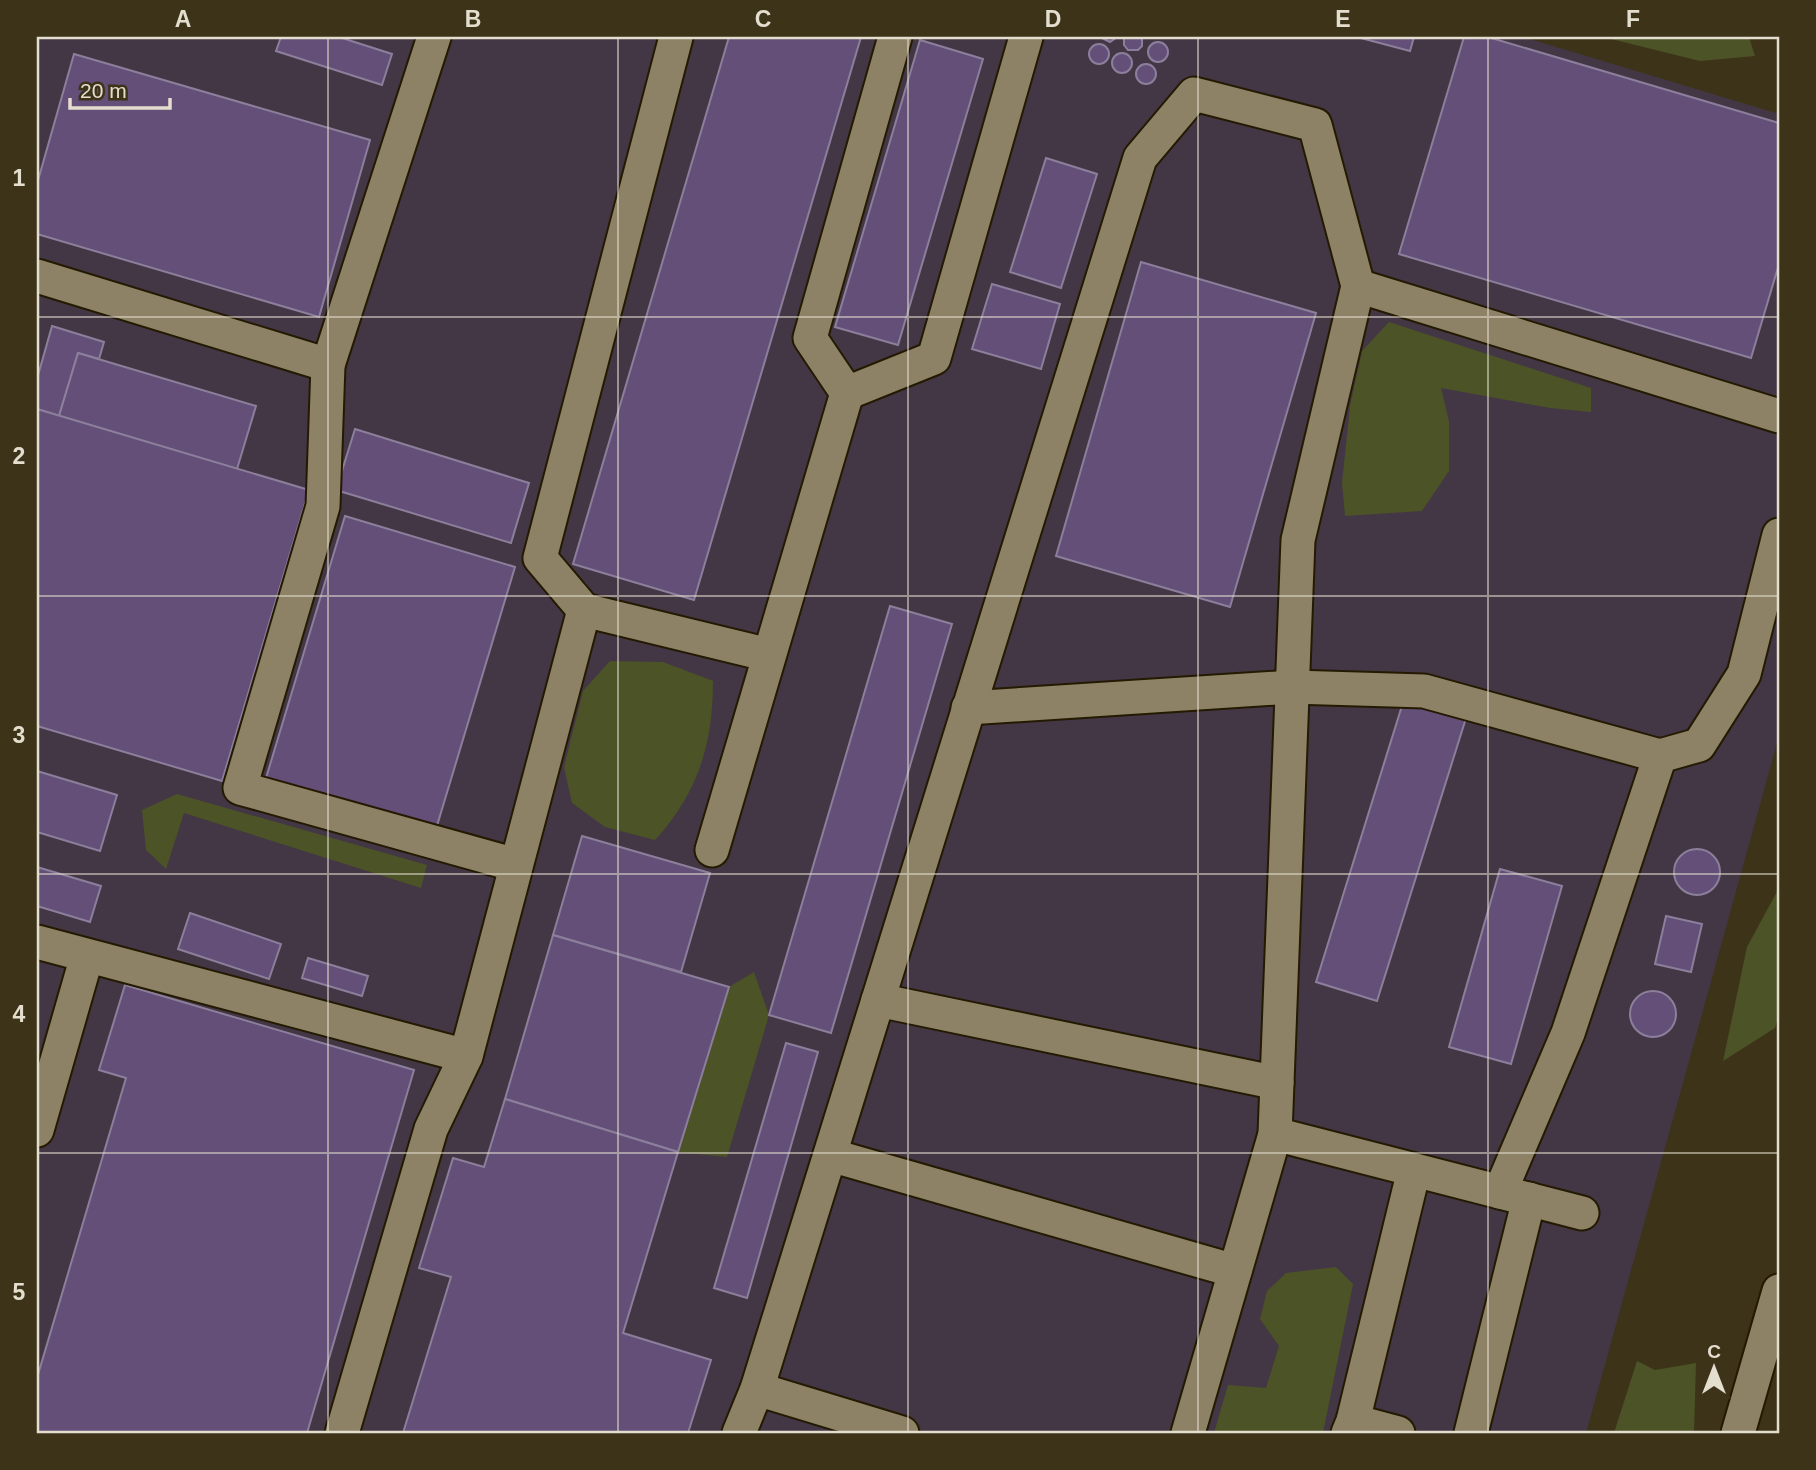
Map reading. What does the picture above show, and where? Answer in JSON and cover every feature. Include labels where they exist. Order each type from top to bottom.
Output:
[{"type":"street","points":[[434,37],[328,365],[323,506],[240,788],[516,865]]},
{"type":"street","points":[[676,37],[540,558],[584,610],[769,654]]},
{"type":"street","points":[[847,393],[810,338],[895,37]]},
{"type":"street","points":[[847,393],[934,358],[1026,37]]},
{"type":"street","points":[[739,1433],[757,1389],[1140,158],[1195,94],[1315,125],[1359,286],[1297,540],[1275,1134],[1188,1433]]},
{"type":"street","points":[[37,276],[328,365]]},
{"type":"street","points":[[1359,286],[1779,416]]},
{"type":"street","points":[[712,850],[847,393]]},
{"type":"street","points":[[968,708],[1292,687],[1424,691],[1660,756],[1699,745],[1744,674],[1779,535]]},
{"type":"street","points":[[342,1433],[431,1129],[466,1056],[584,610]]},
{"type":"street","points":[[1471,1433],[1515,1196],[1660,756]]},
{"type":"street","points":[[37,942],[466,1056]]},
{"type":"street","points":[[37,1129],[87,956]]},
{"type":"street","points":[[878,1000],[1277,1083]]},
{"type":"street","points":[[1275,1134],[1582,1213]]},
{"type":"street","points":[[830,1155],[1235,1271]]},
{"type":"street","points":[[1398,1433],[1350,1427],[1414,1170]]},
{"type":"street","points":[[1738,1433],[1779,1290]]},
{"type":"street","points":[[757,1389],[902,1433]]},
{"type":"shaded area","points":[[37,37],[1523,37],[1779,114],[1779,736],[1586,1433],[37,1433]]},
{"type":"green space","points":[[1603,37],[1749,37],[1755,56],[1700,61]]},
{"type":"green space","points":[[1389,322],[1591,388],[1591,412],[1550,408],[1441,388],[1449,421],[1449,471],[1422,511],[1345,516],[1342,483],[1350,406],[1362,351]]},
{"type":"green space","points":[[610,661],[663,662],[713,681],[710,726],[700,766],[682,804],[655,840],[605,827],[572,803],[564,767],[583,691]]},
{"type":"green space","points":[[177,794],[427,865],[421,888],[184,813],[166,869],[146,850],[142,810]]},
{"type":"green space","points":[[1779,888],[1779,1014],[1775,1028],[1723,1061],[1747,947]]},
{"type":"green space","points":[[754,972],[769,1015],[727,1157],[678,1152],[729,987]]},
{"type":"green space","points":[[1336,1267],[1353,1284],[1323,1433],[1214,1433],[1228,1385],[1266,1388],[1279,1346],[1260,1319],[1267,1291],[1286,1273]]},
{"type":"green space","points":[[1637,1361],[1655,1370],[1696,1363],[1694,1433],[1614,1433]]},
{"type":"building","points":[[281,37],[339,37],[392,54],[382,85],[276,51]]},
{"type":"building","points":[[729,37],[861,37],[694,600],[573,564]]},
{"type":"building","points":[[1100,37],[1117,37],[1110,42]]},
{"type":"building","points":[[1124,37],[1142,37],[1142,46],[1138,50],[1128,50],[1124,45]]},
{"type":"building","points":[[1357,37],[1414,37],[1410,51]]},
{"type":"building","points":[[1464,37],[1488,37],[1779,123],[1779,264],[1751,358],[1399,254]]},
{"type":"building","points":[[920,40],[983,59],[898,345],[835,327]]},
{"type":"building","points":[[1158,42],[1165,45],[1168,52],[1165,59],[1158,62],[1151,59],[1148,52],[1151,45]]},
{"type":"building","points":[[1099,44],[1106,47],[1109,54],[1106,61],[1099,64],[1092,61],[1089,54],[1092,47]]},
{"type":"building","points":[[1122,53],[1129,56],[1132,63],[1129,70],[1122,73],[1115,70],[1112,63],[1115,56]]},
{"type":"building","points":[[74,54],[370,140],[319,317],[37,234],[37,184]]},
{"type":"building","points":[[1146,64],[1153,67],[1156,74],[1153,81],[1146,84],[1139,81],[1136,74],[1139,67]]},
{"type":"building","points":[[1046,158],[1097,174],[1061,288],[1010,272]]},
{"type":"building","points":[[1141,262],[1316,313],[1230,607],[1056,556]]},
{"type":"building","points":[[992,284],[1060,304],[1041,369],[972,349]]},
{"type":"building","points":[[52,326],[104,342],[99,359],[78,353],[59,416],[37,409],[37,379]]},
{"type":"building","points":[[78,353],[256,406],[237,469],[59,416]]},
{"type":"building","points":[[37,409],[309,490],[222,781],[37,726]]},
{"type":"building","points":[[355,429],[529,483],[511,543],[336,490]]},
{"type":"building","points":[[345,516],[515,567],[436,829],[266,778]]},
{"type":"building","points":[[890,606],[952,624],[831,1033],[769,1015]]},
{"type":"building","points":[[1405,696],[1467,715],[1377,1001],[1316,982]]},
{"type":"building","points":[[37,771],[117,795],[100,851],[37,832]]},
{"type":"building","points":[[582,836],[710,873],[681,972],[553,935]]},
{"type":"building","points":[[1697,849],[1713,856],[1720,872],[1713,888],[1697,895],[1681,888],[1674,872],[1681,856]]},
{"type":"building","points":[[37,867],[101,886],[90,922],[37,906]]},
{"type":"building","points":[[1500,869],[1562,886],[1511,1064],[1449,1047]]},
{"type":"building","points":[[190,913],[281,944],[269,979],[178,949]]},
{"type":"building","points":[[1666,916],[1702,924],[1691,972],[1655,964]]},
{"type":"building","points":[[553,935],[729,987],[678,1152],[505,1099]]},
{"type":"building","points":[[308,958],[368,976],[362,996],[302,978]]},
{"type":"building","points":[[125,985],[414,1070],[307,1433],[37,1433],[37,1378],[126,1078],[99,1070]]},
{"type":"building","points":[[1653,991],[1669,998],[1676,1014],[1669,1030],[1653,1037],[1637,1030],[1630,1014],[1637,998]]},
{"type":"building","points":[[786,1043],[818,1052],[747,1298],[714,1288]]},
{"type":"building","points":[[505,1099],[678,1152],[623,1333],[711,1360],[688,1433],[403,1433],[451,1277],[419,1268],[453,1158],[484,1167]]}]
